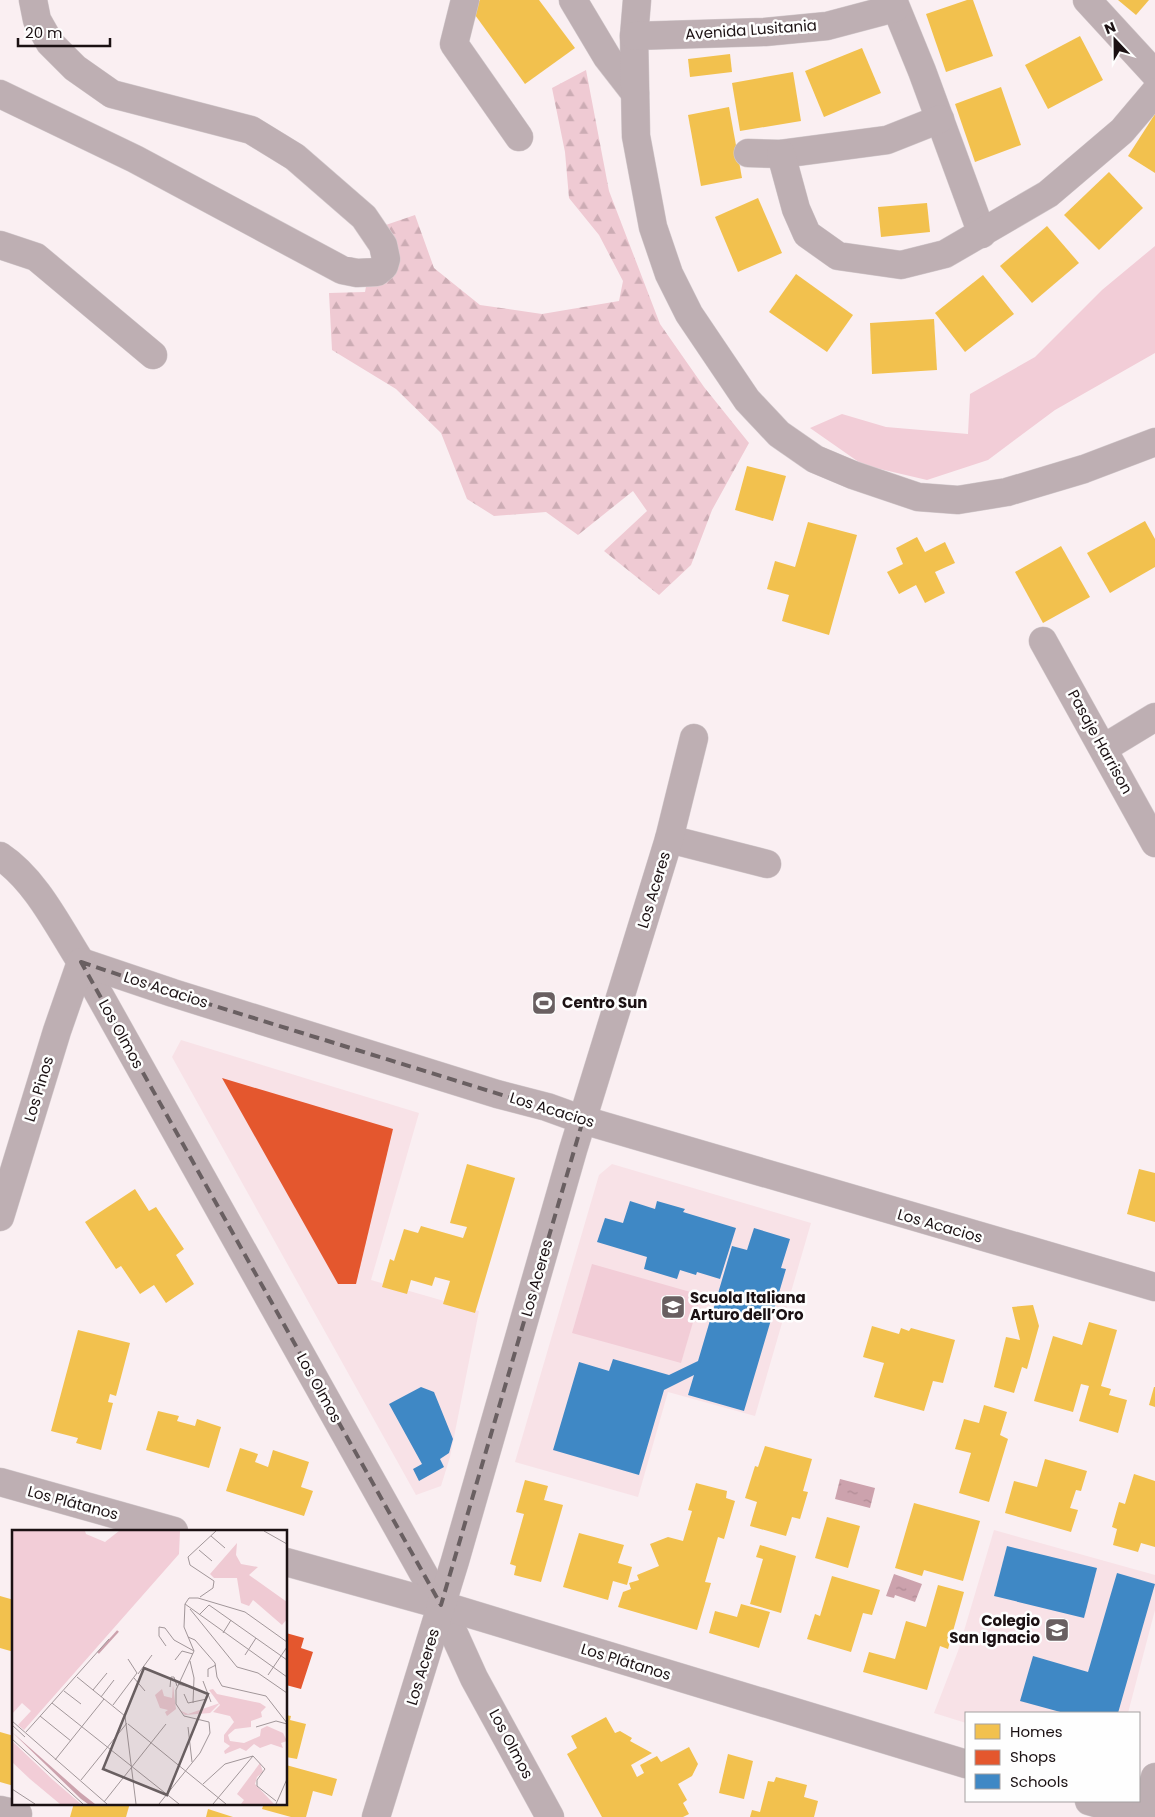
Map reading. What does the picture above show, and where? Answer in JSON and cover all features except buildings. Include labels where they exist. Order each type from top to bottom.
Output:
[{"type":"street","points":[[0,94],[135,159],[342,270],[357,273],[378,272],[384,266],[386,259],[383,245],[364,217],[296,157],[251,130],[112,94],[75,68],[50,43],[37,20],[34,0]]},
{"type":"street","points":[[465,0],[454,44],[519,137]]},
{"type":"street","points":[[573,0],[607,57],[636,93]]},
{"type":"street","points":[[637,0],[634,36],[636,136],[653,227],[669,274],[689,314],[748,400],[779,434],[815,459],[853,476],[918,497],[958,500],[1007,492],[1084,469],[1155,442]]},
{"type":"street","points":[[1087,0],[1155,74]]},
{"type":"street","name":"Avenida Lusitania","points":[[634,36],[765,32],[827,26],[894,4],[922,71],[982,234]]},
{"type":"street","points":[[781,154],[796,209],[807,234],[838,256],[901,265],[945,254],[1048,194],[1122,131],[1155,92]]},
{"type":"street","points":[[748,153],[781,154],[887,140],[940,119]]},
{"type":"street","points":[[0,245],[36,257],[153,355]]},
{"type":"street","name":"Pasaje Harrison","points":[[1043,641],[1155,843]]},
{"type":"street","points":[[1104,748],[1155,717]]},
{"type":"street","name":"Los Aceres","points":[[376,1817],[441,1605],[583,1120],[669,839],[694,738]]},
{"type":"street","points":[[669,839],[767,864]]},
{"type":"street","points":[[0,856],[15,866],[40,898],[81,962]]},
{"type":"street","name":"Los Acacios","points":[[81,962],[173,993],[497,1094],[547,1107],[583,1120],[1155,1288]]},
{"type":"street","name":"Los Pinos","points":[[0,1217],[57,1031],[81,962]]},
{"type":"street","name":"Los Olmos","points":[[81,962],[441,1605],[474,1678],[550,1817]]},
{"type":"street","name":"Los Plátanos","points":[[0,1482],[170,1530]]},
{"type":"street","name":"Los Plátanos","points":[[288,1563],[441,1605],[965,1764]]},
{"type":"street","points":[[1092,1802],[1143,1817],[1155,1778]]},
{"type":"highlighted area","points":[[81,962],[173,993],[583,1120],[441,1605]]},
{"type":"shaded area","points":[[1155,246],[1155,353],[1055,410],[988,460],[927,480],[863,465],[810,428],[842,414],[886,427],[968,434],[970,394],[1035,357],[1102,290]]},
{"type":"shaded area","points":[[181,1040],[419,1113],[371,1280],[479,1311],[450,1457],[441,1486],[416,1495],[172,1057]]},
{"type":"shaded area","name":"Scuola Italiana Arturo dell’Oro","points":[[612,1164],[811,1223],[755,1416],[668,1392],[638,1497],[515,1462],[599,1175]]},
{"type":"shaded area","points":[[592,1264],[701,1295],[681,1363],[572,1333]]},
{"type":"shaded area","name":"Colegio San Ignacio","points":[[994,1530],[1155,1575],[1155,1610],[1128,1712],[965,1712],[965,1723],[934,1713],[958,1651]]},
{"type":"green space","points":[[586,70],[609,191],[660,324],[704,387],[749,443],[712,510],[691,565],[659,595],[604,551],[647,511],[633,491],[578,535],[546,512],[494,516],[467,499],[441,433],[396,389],[332,350],[329,293],[365,292],[377,228],[415,215],[434,268],[480,305],[542,314],[619,301],[623,281],[599,235],[569,198],[565,152],[552,88]]},
{"type":"water","points":[[840,1479],[875,1488],[870,1508],[835,1499]]},
{"type":"water","points":[[894,1574],[922,1584],[915,1602],[895,1595],[894,1598],[886,1596]]},
{"type":"place","name":"Centro Sun","points":[[544,1003]]},
{"type":"place","name":"Scuola Italiana Arturo dell’Oro","points":[[673,1307]]},
{"type":"place","name":"Colegio San Ignacio","points":[[1057,1630]]}]
